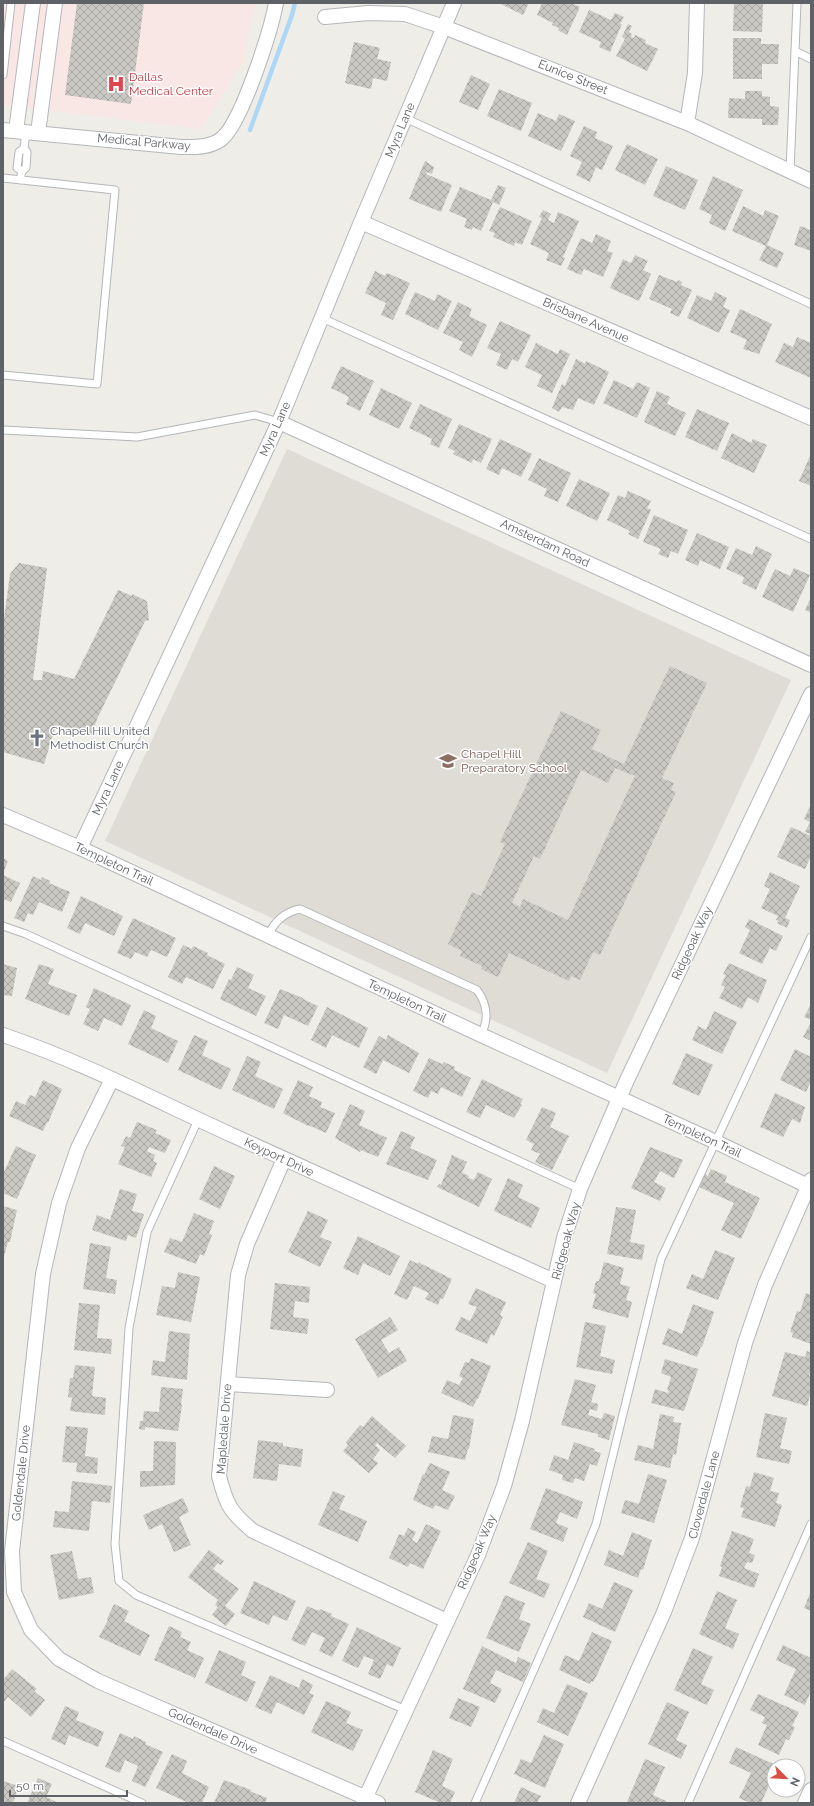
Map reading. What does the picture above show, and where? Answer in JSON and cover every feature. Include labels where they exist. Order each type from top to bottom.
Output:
[{"type":"street","points":[[21,132],[33,3]]},
{"type":"street","points":[[21,132],[55,3]]},
{"type":"street","name":"Medical Parkway","points":[[21,132],[181,147],[202,147],[220,140],[236,119],[255,76],[276,3]]},
{"type":"street","name":"Myra Lane","points":[[80,848],[279,422],[361,222],[454,3]]},
{"type":"street","points":[[687,123],[695,74],[695,4]]},
{"type":"street","name":"Eunice Street","points":[[325,17],[368,13],[405,14],[444,26],[687,123],[811,181]]},
{"type":"street","name":"Brisbane Avenue","points":[[361,222],[811,418]]},
{"type":"street","name":"Amsterdam Road","points":[[279,422],[811,665]]},
{"type":"street","name":"Ridgeoak Way","points":[[369,1801],[406,1710],[478,1555],[504,1486],[522,1421],[564,1238],[580,1189],[619,1098],[811,694]]},
{"type":"street","name":"Templeton Trail","points":[[3,815],[80,848],[481,1035],[810,1185]]},
{"type":"street","name":"Keyport Drive","points":[[3,1035],[39,1047],[112,1079],[198,1120],[554,1281]]},
{"type":"street","name":"Goldendale Drive","points":[[112,1079],[78,1148],[61,1196],[43,1274],[12,1551],[14,1592],[31,1630],[59,1659],[98,1680],[369,1801]]},
{"type":"street","name":"Mapledale Drive","points":[[284,1159],[247,1244],[238,1275],[219,1476],[224,1498],[234,1516],[253,1532],[447,1621]]},
{"type":"street","name":"Cloverdale Lane","points":[[578,1803],[664,1612],[692,1538],[745,1343],[765,1285],[810,1185]]},
{"type":"street","points":[[228,1384],[327,1390]]},
{"type":"street","points":[[805,1803],[811,1790]]},
{"type":"lane","points":[[3,75],[11,3]]},
{"type":"lane","points":[[790,171],[797,3]]},
{"type":"lane","points":[[795,51],[811,59]]},
{"type":"lane","points":[[405,118],[811,304]]},
{"type":"lane","points":[[20,180],[22,171],[17,168],[19,152],[24,148],[21,132]]},
{"type":"lane","points":[[3,178],[115,190],[97,384],[3,375]]},
{"type":"lane","points":[[322,318],[811,539]]},
{"type":"lane","points":[[3,430],[137,437],[255,415],[279,422]]},
{"type":"lane","points":[[268,936],[272,926],[290,911],[300,909],[477,990],[485,1000],[486,1024],[481,1035]]},
{"type":"lane","points":[[3,926],[26,934],[580,1189]]},
{"type":"lane","points":[[475,1803],[573,1581],[596,1524],[662,1259],[811,937]]},
{"type":"lane","points":[[198,1120],[147,1232],[129,1328],[115,1544],[119,1581],[136,1595],[406,1710]]},
{"type":"lane","points":[[688,1803],[811,1524]]},
{"type":"lane","points":[[3,1741],[142,1803]]},
{"type":"shaded area","name":"Dallas Medical Center","points":[[3,3],[256,3],[242,63],[201,129],[3,105]]},
{"type":"shaded area","name":"Chapel Hill Preparatory School","points":[[287,449],[791,680],[607,1073],[105,841]]},
{"type":"building","points":[[77,3],[144,3],[131,104],[65,95]]},
{"type":"building","points":[[499,3],[529,3],[523,15]]},
{"type":"building","points":[[542,3],[571,3],[580,7],[567,35],[558,30],[559,28],[552,25],[553,23],[537,15]]},
{"type":"building","points":[[734,3],[763,3],[762,32],[733,31]]},
{"type":"building","points":[[589,10],[611,20],[615,13],[624,17],[610,52],[599,47],[601,42],[579,32]]},
{"type":"building","points":[[628,24],[632,26],[629,32],[632,34],[631,37],[634,38],[635,35],[646,40],[645,43],[658,49],[647,71],[616,56],[625,39],[622,37]]},
{"type":"building","points":[[733,38],[761,38],[761,44],[779,44],[778,64],[762,64],[762,79],[733,79]]},
{"type":"building","points":[[354,42],[380,48],[377,59],[391,62],[387,81],[373,78],[371,89],[345,83]]},
{"type":"building","points":[[471,75],[490,84],[478,110],[459,102]]},
{"type":"building","points":[[499,89],[532,103],[521,131],[487,116]]},
{"type":"building","points":[[745,91],[762,91],[762,96],[770,97],[770,106],[779,107],[778,125],[762,125],[762,119],[728,118],[729,98],[745,99]]},
{"type":"building","points":[[538,113],[556,121],[559,114],[575,121],[561,151],[528,136]]},
{"type":"building","points":[[584,126],[597,132],[595,138],[613,146],[602,170],[596,167],[590,182],[576,175],[582,162],[570,156]]},
{"type":"building","points":[[627,144],[658,159],[645,185],[615,170]]},
{"type":"building","points":[[425,161],[434,167],[432,174],[427,172],[426,174],[452,185],[441,212],[409,199]]},
{"type":"building","points":[[666,166],[698,180],[685,210],[653,196]]},
{"type":"building","points":[[713,176],[743,190],[725,231],[709,223],[712,215],[699,209]]},
{"type":"building","points":[[498,185],[506,188],[499,205],[493,202],[481,231],[473,227],[472,230],[464,227],[467,219],[449,211],[460,187],[491,200]]},
{"type":"building","points":[[743,206],[763,216],[765,210],[779,216],[767,245],[784,253],[777,268],[759,260],[766,246],[732,231]]},
{"type":"building","points":[[500,207],[532,221],[522,245],[515,242],[514,246],[493,237],[495,233],[489,231]]},
{"type":"building","points":[[543,210],[551,214],[548,220],[554,223],[558,212],[579,221],[563,257],[565,258],[561,266],[546,260],[549,253],[530,244],[542,218],[539,217]]},
{"type":"building","points":[[800,226],[811,230],[811,251],[794,245]]},
{"type":"building","points":[[596,234],[611,241],[607,251],[613,253],[603,277],[584,269],[581,275],[567,269],[581,238],[592,243]]},
{"type":"building","points":[[635,255],[648,261],[643,270],[651,274],[639,301],[610,288],[623,259],[631,263]]},
{"type":"building","points":[[375,271],[385,276],[387,273],[410,283],[393,320],[381,315],[386,303],[365,293]]},
{"type":"building","points":[[659,275],[677,282],[678,280],[682,282],[681,285],[692,290],[679,317],[670,313],[672,309],[649,299]]},
{"type":"building","points":[[415,292],[435,301],[437,294],[452,301],[438,330],[405,314]]},
{"type":"building","points":[[715,292],[727,298],[723,307],[730,310],[719,333],[687,318],[697,295],[711,301]]},
{"type":"building","points":[[458,302],[472,309],[469,316],[487,325],[472,357],[459,350],[463,342],[443,333]]},
{"type":"building","points":[[740,309],[772,324],[759,354],[743,349],[747,340],[730,332]]},
{"type":"building","points":[[500,321],[531,335],[518,362],[512,359],[507,370],[496,365],[501,354],[487,348]]},
{"type":"building","points":[[797,337],[811,343],[811,378],[775,362],[784,343],[793,347]]},
{"type":"building","points":[[536,343],[558,354],[560,349],[570,354],[552,393],[537,386],[542,375],[525,367]]},
{"type":"building","points":[[576,359],[585,364],[586,361],[609,372],[594,405],[578,398],[573,410],[562,407],[559,412],[552,408],[562,384],[565,386]]},
{"type":"building","points":[[341,366],[374,381],[360,411],[346,404],[349,397],[331,388]]},
{"type":"building","points":[[614,380],[633,389],[637,382],[650,388],[637,418],[603,403]]},
{"type":"building","points":[[381,388],[412,403],[399,429],[369,415]]},
{"type":"building","points":[[657,391],[670,397],[667,404],[686,413],[675,436],[644,422]]},
{"type":"building","points":[[420,404],[452,419],[439,448],[430,444],[432,439],[409,428]]},
{"type":"building","points":[[697,409],[729,423],[717,451],[685,437]]},
{"type":"building","points":[[459,424],[492,439],[481,463],[473,459],[472,463],[453,454],[455,451],[448,448]]},
{"type":"building","points":[[732,433],[751,443],[753,439],[767,445],[754,473],[721,458]]},
{"type":"building","points":[[500,439],[532,454],[521,477],[502,468],[499,475],[486,469]]},
{"type":"building","points":[[811,456],[811,486],[799,481]]},
{"type":"building","points":[[539,458],[571,473],[558,502],[544,496],[547,489],[528,480]]},
{"type":"building","points":[[579,479],[610,493],[597,521],[566,506]]},
{"type":"building","points":[[628,491],[651,501],[647,508],[651,510],[638,539],[628,534],[630,531],[607,520],[618,495],[625,498]]},
{"type":"building","points":[[654,515],[688,530],[678,554],[671,551],[668,558],[658,554],[661,549],[643,542]]},
{"type":"building","points":[[697,533],[729,547],[720,569],[700,560],[698,566],[685,560]]},
{"type":"building","points":[[756,546],[772,554],[756,590],[742,583],[744,577],[726,569],[736,548],[752,555]]},
{"type":"building","points":[[19,563],[47,568],[33,680],[42,680],[43,671],[74,679],[118,590],[132,596],[132,594],[147,601],[149,620],[145,621],[97,719],[92,735],[56,725],[44,764],[3,752],[3,626],[10,574]]},
{"type":"building","points":[[794,568],[810,575],[793,612],[762,597],[775,569],[790,576]]},
{"type":"building","points":[[811,597],[811,613],[805,610]]},
{"type":"building","points":[[670,666],[707,683],[662,778],[674,783],[671,790],[676,792],[600,955],[593,952],[580,980],[571,976],[569,981],[509,953],[498,977],[481,969],[482,966],[460,956],[462,951],[448,944],[472,892],[481,896],[505,844],[500,842],[561,711],[601,730],[592,749],[624,764]],"holes":[[[615,768],[635,776],[568,920],[523,899],[520,907],[512,903],[534,856],[540,859],[581,770],[608,783]]]},
{"type":"building","points":[[811,804],[811,834],[805,832],[810,822],[804,819]]},
{"type":"building","points":[[791,827],[811,836],[811,856],[805,869],[777,857]]},
{"type":"building","points":[[3,858],[8,861],[3,873]]},
{"type":"building","points":[[770,872],[800,886],[785,918],[790,920],[787,928],[777,923],[779,921],[776,920],[778,916],[761,908],[770,889],[764,886]]},
{"type":"building","points":[[3,875],[20,883],[11,902],[3,899]]},
{"type":"building","points":[[33,876],[41,880],[42,877],[50,881],[49,883],[70,892],[62,912],[39,902],[33,915],[28,913],[24,922],[14,918]]},
{"type":"building","points":[[81,896],[123,916],[114,936],[85,923],[80,934],[67,928]]},
{"type":"building","points":[[133,918],[176,938],[167,957],[151,950],[147,957],[135,952],[131,959],[117,953]]},
{"type":"building","points":[[749,919],[783,936],[776,951],[770,948],[762,964],[739,953],[750,930],[745,927]]},
{"type":"building","points":[[183,945],[192,949],[193,946],[208,953],[207,955],[225,964],[213,989],[186,977],[182,984],[168,977]]},
{"type":"building","points":[[729,963],[767,980],[758,1003],[748,997],[742,1009],[719,998],[725,987],[721,985],[726,975],[723,974]]},
{"type":"building","points":[[3,964],[17,968],[12,996],[3,995]]},
{"type":"building","points":[[39,964],[54,969],[48,984],[77,995],[69,1016],[25,999]]},
{"type":"building","points":[[237,967],[254,975],[248,988],[266,996],[256,1016],[220,999],[229,979],[231,980]]},
{"type":"building","points":[[94,988],[131,1005],[122,1026],[104,1018],[98,1031],[83,1024],[90,1009],[86,1007]]},
{"type":"building","points":[[280,989],[318,1006],[308,1026],[284,1015],[278,1029],[264,1023]]},
{"type":"building","points":[[811,1004],[811,1020],[804,1017]]},
{"type":"building","points":[[327,1007],[368,1028],[359,1048],[332,1035],[326,1048],[311,1040]]},
{"type":"building","points":[[144,1010],[156,1016],[151,1028],[178,1041],[168,1063],[128,1044]]},
{"type":"building","points":[[714,1011],[737,1022],[722,1054],[692,1040],[698,1026],[706,1030]]},
{"type":"building","points":[[811,1022],[811,1041],[803,1037]]},
{"type":"building","points":[[194,1035],[208,1041],[202,1055],[231,1069],[221,1090],[178,1070]]},
{"type":"building","points":[[388,1035],[419,1053],[409,1073],[383,1060],[376,1074],[363,1067],[379,1036],[386,1040]]},
{"type":"building","points":[[795,1049],[811,1057],[811,1081],[806,1092],[780,1080]]},
{"type":"building","points":[[686,1053],[713,1065],[699,1096],[672,1084]]},
{"type":"building","points":[[247,1056],[261,1062],[255,1076],[283,1089],[274,1109],[232,1090]]},
{"type":"building","points":[[429,1058],[442,1064],[444,1062],[455,1067],[454,1070],[471,1078],[462,1097],[441,1087],[438,1094],[431,1091],[428,1098],[413,1091]]},
{"type":"building","points":[[482,1079],[523,1099],[520,1104],[522,1105],[514,1118],[486,1105],[480,1118],[466,1112]]},
{"type":"building","points":[[43,1080],[62,1089],[48,1123],[47,1122],[43,1131],[9,1116],[16,1101],[25,1105],[30,1095],[35,1097]]},
{"type":"building","points":[[298,1080],[313,1087],[309,1096],[322,1102],[320,1107],[335,1113],[326,1133],[308,1126],[283,1113]]},
{"type":"building","points":[[775,1093],[805,1107],[800,1123],[792,1119],[783,1137],[760,1127]]},
{"type":"building","points":[[350,1104],[365,1111],[359,1125],[387,1138],[378,1157],[361,1150],[360,1152],[335,1138]]},
{"type":"building","points":[[542,1107],[556,1113],[550,1127],[569,1136],[552,1170],[535,1162],[540,1154],[531,1150],[534,1144],[526,1140]]},
{"type":"building","points":[[137,1122],[157,1130],[155,1133],[171,1140],[165,1153],[149,1147],[147,1151],[155,1155],[153,1161],[157,1163],[151,1177],[118,1164],[125,1147],[121,1146],[126,1136],[130,1138]]},
{"type":"building","points":[[401,1131],[415,1137],[410,1148],[437,1160],[428,1180],[386,1164]]},
{"type":"building","points":[[16,1146],[36,1155],[17,1199],[3,1193],[3,1174]]},
{"type":"building","points":[[650,1147],[683,1160],[674,1178],[660,1171],[654,1182],[666,1188],[660,1201],[631,1188]]},
{"type":"building","points":[[452,1155],[467,1162],[461,1175],[463,1173],[469,1176],[468,1178],[474,1180],[478,1172],[492,1179],[479,1207],[437,1187],[439,1184],[441,1185]]},
{"type":"building","points":[[214,1166],[235,1176],[220,1209],[199,1199]]},
{"type":"building","points":[[711,1169],[727,1176],[725,1182],[760,1198],[741,1239],[721,1230],[734,1203],[699,1187],[705,1174],[708,1176]]},
{"type":"building","points":[[508,1178],[523,1185],[518,1197],[540,1208],[531,1228],[494,1211]]},
{"type":"building","points":[[120,1189],[137,1194],[132,1211],[144,1214],[136,1238],[128,1235],[126,1241],[92,1230],[97,1215],[110,1220]]},
{"type":"building","points":[[3,1206],[17,1210],[10,1242],[8,1242],[4,1256],[3,1255]]},
{"type":"building","points":[[616,1207],[636,1210],[630,1242],[645,1245],[642,1260],[607,1254]]},
{"type":"building","points":[[308,1211],[328,1220],[320,1237],[332,1242],[320,1267],[288,1252]]},
{"type":"building","points":[[194,1213],[214,1221],[209,1234],[212,1235],[204,1256],[200,1254],[196,1264],[164,1252],[170,1238],[182,1242]]},
{"type":"building","points":[[358,1236],[400,1256],[390,1276],[363,1263],[358,1275],[343,1268]]},
{"type":"building","points":[[90,1243],[111,1247],[106,1278],[117,1280],[115,1294],[83,1289]]},
{"type":"building","points":[[715,1250],[735,1258],[718,1300],[686,1288],[692,1274],[703,1279]]},
{"type":"building","points":[[410,1260],[418,1264],[418,1262],[452,1279],[443,1299],[441,1298],[438,1305],[425,1299],[429,1293],[414,1286],[407,1300],[394,1294]]},
{"type":"building","points":[[604,1262],[624,1268],[620,1284],[630,1287],[626,1300],[632,1302],[628,1318],[592,1308],[596,1294],[593,1293],[596,1281],[599,1281]]},
{"type":"building","points":[[178,1272],[200,1277],[191,1322],[156,1315],[162,1286],[175,1288]]},
{"type":"building","points":[[275,1283],[310,1287],[309,1303],[295,1301],[293,1317],[309,1319],[307,1334],[270,1329]]},
{"type":"building","points":[[476,1288],[506,1302],[500,1315],[503,1317],[494,1336],[491,1334],[487,1344],[455,1330],[461,1317],[470,1321],[477,1307],[468,1304]]},
{"type":"building","points":[[806,1293],[811,1295],[811,1344],[792,1337],[793,1333],[790,1332],[797,1311],[800,1312]]},
{"type":"building","points":[[79,1303],[100,1305],[97,1338],[112,1339],[111,1354],[74,1350]]},
{"type":"building","points":[[693,1304],[714,1312],[697,1357],[662,1344],[668,1328],[682,1334]]},
{"type":"building","points":[[390,1317],[398,1330],[381,1340],[389,1353],[399,1347],[407,1361],[378,1378],[355,1339]]},
{"type":"building","points":[[585,1322],[606,1326],[600,1356],[615,1360],[612,1374],[576,1367]]},
{"type":"building","points":[[169,1331],[190,1334],[187,1380],[151,1375],[153,1360],[165,1362]]},
{"type":"building","points":[[807,1351],[811,1353],[811,1368],[809,1376],[811,1377],[811,1392],[807,1406],[772,1396],[785,1352],[805,1357]]},
{"type":"building","points":[[471,1358],[491,1366],[478,1399],[473,1407],[441,1393],[447,1380],[459,1385],[463,1378],[459,1376],[465,1362],[469,1363]]},
{"type":"building","points":[[665,1359],[698,1369],[684,1411],[651,1403],[655,1389],[668,1393],[669,1391],[667,1390],[671,1377],[661,1373]]},
{"type":"building","points":[[75,1365],[95,1367],[92,1396],[106,1398],[105,1415],[70,1411],[72,1398],[68,1397],[70,1378],[73,1378]]},
{"type":"building","points":[[575,1379],[596,1385],[591,1402],[598,1404],[597,1411],[590,1409],[588,1415],[602,1419],[604,1413],[615,1416],[609,1440],[598,1437],[598,1434],[561,1425]]},
{"type":"building","points":[[161,1387],[183,1389],[178,1431],[145,1427],[145,1430],[139,1429],[140,1421],[143,1421],[144,1411],[159,1412]]},
{"type":"building","points":[[765,1413],[787,1418],[780,1448],[792,1451],[789,1464],[756,1457]]},
{"type":"building","points":[[660,1414],[674,1417],[673,1422],[681,1423],[676,1455],[673,1454],[670,1468],[634,1460],[638,1445],[653,1449]]},
{"type":"building","points":[[453,1415],[474,1419],[469,1449],[465,1460],[428,1452],[432,1436],[448,1439]]},
{"type":"building","points":[[372,1416],[406,1446],[395,1458],[377,1443],[375,1445],[380,1450],[373,1459],[378,1463],[369,1473],[343,1451],[348,1445],[346,1442],[360,1425],[363,1427]]},
{"type":"building","points":[[66,1426],[88,1428],[85,1456],[98,1458],[97,1474],[76,1472],[77,1463],[62,1462]]},
{"type":"building","points":[[258,1440],[283,1443],[283,1446],[303,1449],[301,1467],[279,1464],[277,1481],[253,1478]]},
{"type":"building","points":[[154,1441],[176,1442],[175,1485],[140,1487],[140,1471],[153,1471]]},
{"type":"building","points":[[574,1442],[595,1449],[594,1451],[601,1453],[597,1466],[590,1464],[584,1481],[575,1478],[573,1483],[562,1480],[563,1475],[549,1470],[554,1455],[568,1460]]},
{"type":"building","points":[[430,1463],[450,1472],[442,1490],[455,1496],[448,1510],[435,1505],[433,1509],[413,1500],[423,1474],[424,1475]]},
{"type":"building","points":[[754,1472],[774,1478],[770,1491],[779,1493],[776,1503],[782,1505],[775,1527],[741,1517],[744,1508],[740,1507],[746,1486],[750,1487]]},
{"type":"building","points":[[648,1474],[667,1480],[654,1523],[621,1513],[625,1500],[639,1504]]},
{"type":"building","points":[[72,1481],[112,1486],[110,1503],[92,1501],[89,1531],[53,1527],[55,1511],[69,1512]]},
{"type":"building","points":[[546,1488],[583,1502],[577,1519],[560,1512],[556,1523],[568,1528],[563,1542],[530,1529]]},
{"type":"building","points":[[333,1491],[345,1496],[339,1509],[367,1521],[358,1542],[318,1525]]},
{"type":"building","points":[[183,1498],[189,1512],[179,1517],[191,1545],[174,1552],[162,1524],[149,1530],[143,1515]]},
{"type":"building","points":[[426,1524],[441,1531],[423,1569],[410,1563],[408,1567],[389,1558],[399,1534],[404,1536],[408,1528],[416,1532],[412,1540],[417,1543]]},
{"type":"building","points":[[732,1531],[754,1539],[749,1553],[755,1555],[752,1563],[747,1562],[744,1568],[759,1574],[754,1588],[719,1576],[722,1567],[720,1566]]},
{"type":"building","points":[[632,1532],[652,1540],[643,1570],[641,1569],[638,1578],[604,1565],[609,1550],[623,1556]]},
{"type":"building","points":[[528,1542],[548,1551],[536,1579],[550,1584],[544,1598],[509,1583]]},
{"type":"building","points":[[209,1550],[224,1561],[221,1565],[218,1563],[213,1569],[239,1589],[225,1606],[235,1614],[226,1626],[212,1615],[218,1607],[215,1605],[218,1600],[188,1577]]},
{"type":"building","points":[[72,1551],[78,1579],[91,1577],[94,1593],[59,1600],[50,1555]]},
{"type":"building","points":[[254,1581],[296,1601],[287,1621],[273,1615],[269,1625],[240,1613]]},
{"type":"building","points":[[614,1582],[633,1590],[615,1632],[583,1617],[589,1603],[602,1609]]},
{"type":"building","points":[[717,1591],[737,1600],[725,1628],[739,1634],[733,1649],[699,1634]]},
{"type":"building","points":[[811,1591],[811,1611],[804,1608]]},
{"type":"building","points":[[505,1595],[525,1603],[519,1619],[531,1624],[519,1652],[486,1638]]},
{"type":"building","points":[[114,1604],[129,1611],[124,1621],[150,1635],[140,1656],[99,1637]]},
{"type":"building","points":[[307,1606],[332,1614],[331,1616],[349,1624],[332,1657],[319,1651],[325,1638],[312,1632],[305,1646],[291,1640]]},
{"type":"building","points":[[169,1626],[182,1632],[180,1637],[191,1642],[187,1650],[204,1658],[195,1678],[154,1660]]},
{"type":"building","points":[[357,1627],[401,1648],[393,1667],[387,1664],[380,1679],[368,1674],[374,1660],[364,1656],[358,1668],[342,1661]]},
{"type":"building","points":[[592,1632],[612,1641],[597,1675],[590,1684],[559,1670],[565,1655],[579,1661]]},
{"type":"building","points":[[783,1645],[811,1658],[811,1691],[805,1705],[784,1695],[796,1669],[776,1660]]},
{"type":"building","points":[[482,1646],[516,1663],[518,1657],[531,1663],[523,1682],[496,1670],[490,1683],[502,1689],[495,1703],[463,1689]]},
{"type":"building","points":[[693,1648],[713,1657],[701,1684],[714,1690],[707,1705],[674,1690]]},
{"type":"building","points":[[219,1650],[246,1662],[241,1675],[256,1682],[247,1702],[205,1683]]},
{"type":"building","points":[[12,1669],[37,1689],[34,1691],[45,1700],[31,1717],[8,1697],[3,1703],[3,1680]]},
{"type":"building","points":[[270,1675],[299,1688],[302,1679],[313,1685],[309,1693],[314,1695],[304,1715],[277,1702],[271,1714],[255,1707]]},
{"type":"building","points":[[567,1684],[588,1693],[568,1736],[537,1722],[543,1708],[554,1713]]},
{"type":"building","points":[[758,1694],[799,1712],[792,1726],[795,1727],[789,1740],[786,1739],[779,1755],[758,1745],[767,1725],[762,1723],[765,1717],[750,1710]]},
{"type":"building","points":[[458,1698],[480,1707],[471,1727],[449,1718]]},
{"type":"building","points":[[326,1701],[351,1712],[346,1723],[363,1730],[353,1751],[311,1732]]},
{"type":"building","points":[[667,1702],[689,1712],[676,1740],[687,1745],[681,1759],[648,1744]]},
{"type":"building","points":[[65,1706],[79,1712],[76,1720],[104,1732],[98,1747],[69,1735],[65,1745],[51,1739]]},
{"type":"building","points":[[120,1733],[133,1739],[134,1736],[146,1742],[145,1744],[163,1752],[145,1787],[132,1781],[138,1766],[125,1760],[120,1773],[105,1767]]},
{"type":"building","points":[[544,1735],[564,1744],[545,1788],[514,1774],[521,1759],[531,1763]]},
{"type":"building","points":[[736,1747],[766,1761],[766,1792],[761,1803],[750,1803],[739,1798],[751,1773],[729,1763]]},
{"type":"building","points":[[433,1750],[453,1759],[442,1786],[455,1792],[450,1803],[441,1803],[415,1792]]},
{"type":"building","points":[[172,1754],[187,1761],[182,1773],[209,1787],[202,1803],[189,1803],[156,1788]]},
{"type":"building","points":[[645,1759],[665,1767],[653,1795],[666,1801],[665,1803],[627,1802]]},
{"type":"building","points":[[38,1778],[52,1784],[46,1797],[59,1803],[27,1803]]},
{"type":"building","points":[[224,1780],[251,1790],[250,1791],[267,1798],[265,1803],[214,1803]]},
{"type":"building","points":[[3,1781],[19,1786],[13,1803],[3,1803]]},
{"type":"building","points":[[521,1787],[541,1796],[537,1803],[514,1803]]},
{"type":"waterway","points":[[250,130],[295,3]]},
{"type":"place","name":"Dallas Medical Center","points":[[116,84]]},
{"type":"place","name":"Chapel Hill United Methodist Church","points":[[37,738]]},
{"type":"place","name":"Chapel Hill Preparatory School","points":[[448,761]]}]
